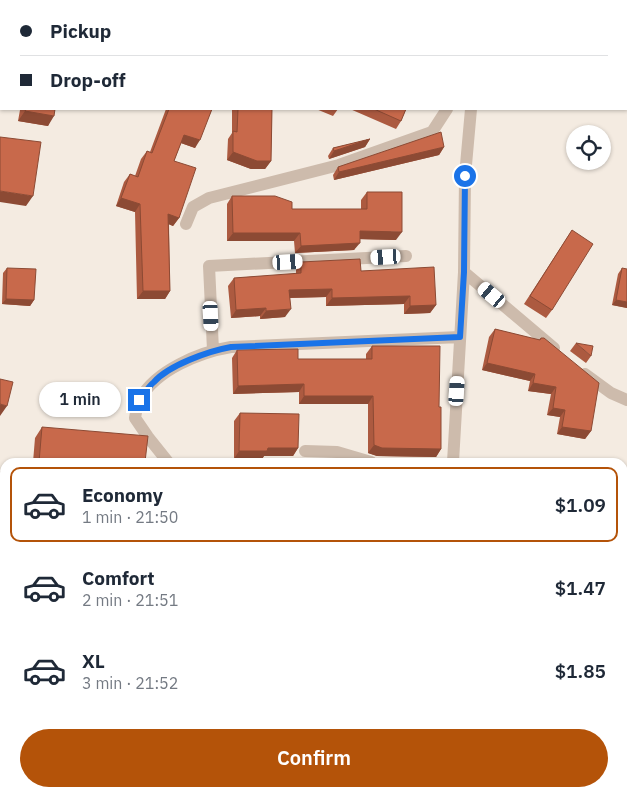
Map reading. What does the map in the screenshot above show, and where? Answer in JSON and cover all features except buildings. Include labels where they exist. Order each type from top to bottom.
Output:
[{"type":"street","points":[[186,224],[193,207],[209,198],[339,165],[432,132],[447,110]]},
{"type":"street","points":[[453,458],[464,272],[465,176],[471,110]]},
{"type":"street","points":[[213,350],[209,266],[406,256]]},
{"type":"street","points":[[464,272],[570,361],[611,393],[627,400]]},
{"type":"street","points":[[165,458],[135,418],[139,400],[155,380],[182,363],[213,350],[231,347],[460,337]]},
{"type":"street","points":[[306,450],[336,452],[357,458]]},
{"type":"route","points":[[139,400],[155,380],[182,363],[213,350],[231,347],[460,337],[464,272],[465,176]]}]
